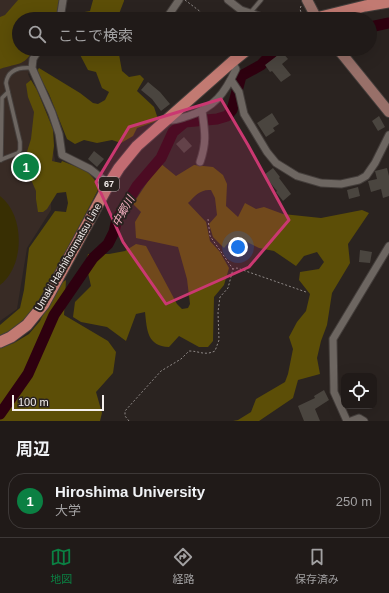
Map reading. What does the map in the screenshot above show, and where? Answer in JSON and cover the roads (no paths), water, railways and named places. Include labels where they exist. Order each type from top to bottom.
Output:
[{"type":"main road","points":[[305,1],[311,12]]},
{"type":"main road","points":[[340,12],[389,2]]},
{"type":"main road","name":"Umaki Hachihonmatsu Line","points":[[0,342],[11,337],[27,325],[44,304],[109,184],[119,168],[137,146],[239,56]]},
{"type":"main road","points":[[344,56],[389,112]]},
{"type":"street","points":[[61,12],[64,0]]},
{"type":"street","points":[[170,12],[178,0]]},
{"type":"street","points":[[228,0],[241,10],[247,12]]},
{"type":"street","points":[[35,56],[32,68],[52,113],[62,155],[90,169],[109,184]]},
{"type":"street","points":[[167,120],[203,117],[233,82],[236,69],[232,62]]},
{"type":"street","points":[[233,82],[239,92],[244,114],[254,133],[271,158],[297,176],[321,183],[340,184],[359,180],[366,176],[375,163],[389,135]]},
{"type":"street","points":[[200,162],[206,140],[203,117]]},
{"type":"street","points":[[347,421],[334,392],[333,339],[389,246]]},
{"type":"street","points":[[351,421],[359,418],[364,421]]},
{"type":"lane","points":[[251,12],[261,0]]},
{"type":"lane","points":[[8,92],[2,98],[1,160],[18,153],[20,150],[20,142],[6,83],[7,76],[11,72],[18,69],[32,68]]},
{"type":"waterway","name":"中郷川","points":[[377,26],[389,23]]},
{"type":"waterway","name":"中郷川","points":[[0,414],[28,374],[54,315],[93,258],[108,244],[114,232],[117,219],[137,186],[161,158],[173,132],[185,122],[217,119],[227,116],[232,110],[241,76],[261,65],[269,56]]},
{"type":"place","name":"Hiroshima University","points":[[26,167]]}]
